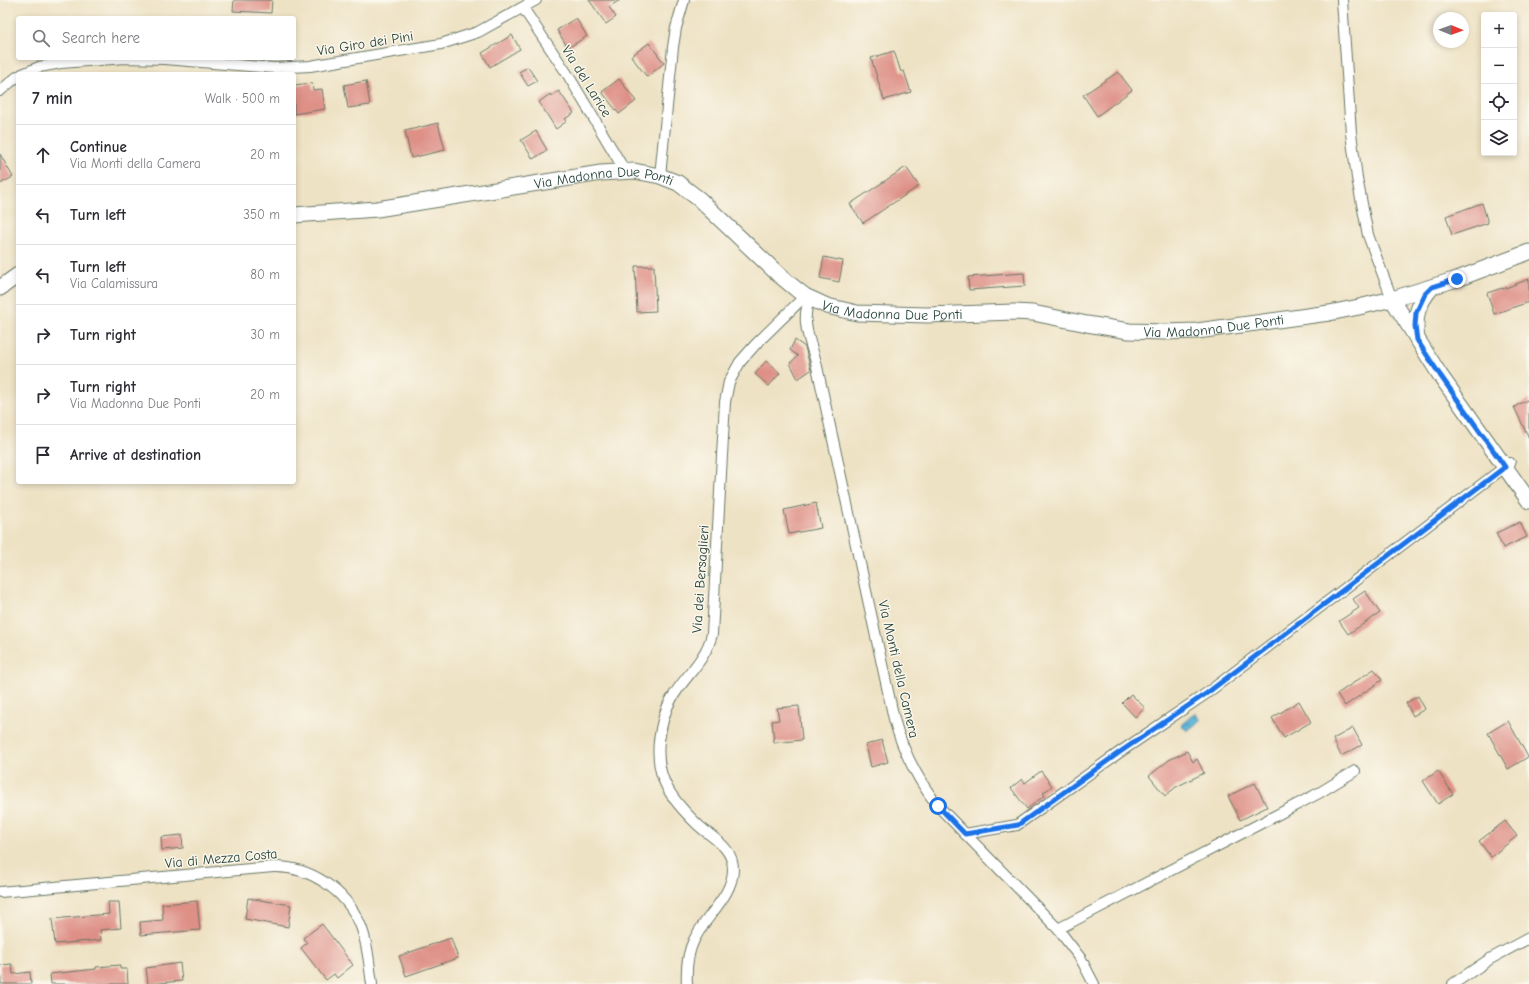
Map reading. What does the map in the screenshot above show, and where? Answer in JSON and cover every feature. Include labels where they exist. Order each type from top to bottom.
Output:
[{"type":"main road","name":"Via Madonna Due Ponti","points":[[296,216],[376,209],[433,201],[560,179],[625,171],[644,172],[678,183],[690,191],[727,224],[779,275],[807,297],[827,306],[857,313],[1033,313],[1114,329],[1164,332],[1197,331],[1329,313],[1392,299],[1432,287],[1529,252]]},
{"type":"main road","points":[[0,288],[16,276]]},
{"type":"main road","points":[[1417,340],[1415,326],[1416,313],[1422,299],[1432,287]]},
{"type":"main road","points":[[1392,299],[1440,375],[1507,465],[1529,501]]},
{"type":"street","name":"Via Giro dei Pini","points":[[177,60],[274,68],[310,66],[441,44],[478,32],[536,0]]},
{"type":"street","points":[[660,176],[673,47],[676,28],[684,0]]},
{"type":"street","points":[[1342,0],[1350,134],[1356,178],[1368,235],[1392,299]]},
{"type":"street","name":"Via del Larice","points":[[523,8],[568,75],[625,171]]},
{"type":"street","name":"Via Giro dei Pini","points":[[27,72],[39,67],[61,63],[99,60]]},
{"type":"street","points":[[0,91],[16,78]]},
{"type":"street","name":"Via Monti della Camera","points":[[807,297],[805,313],[807,328],[816,362],[898,732],[906,756],[923,786],[938,806],[1058,929],[1076,952],[1094,984]]},
{"type":"street","name":"Via dei Bersaglieri","points":[[687,984],[687,962],[691,947],[698,932],[726,891],[732,875],[733,867],[730,855],[726,849],[699,825],[674,799],[666,787],[661,772],[659,759],[661,725],[665,711],[672,697],[706,652],[712,634],[725,402],[729,382],[740,362],[747,354],[807,297]]},
{"type":"street","points":[[965,834],[1018,825],[1120,752],[1207,693],[1507,465]]},
{"type":"street","points":[[1058,929],[1319,793],[1355,771]]},
{"type":"street","name":"Via di Mezza Costa","points":[[0,892],[273,867],[299,869],[314,875],[323,881],[340,896],[352,911],[360,924],[364,938],[372,984]]},
{"type":"street","points":[[1453,984],[1490,959],[1529,938]]},
{"type":"water","points":[[1195,713],[1201,720],[1187,731],[1181,725]]},
{"type":"building","points":[[234,0],[272,0],[271,13],[233,11]]},
{"type":"building","points":[[589,0],[620,0],[609,7],[616,17],[606,24]]},
{"type":"building","points":[[576,18],[587,36],[568,48],[557,30]]},
{"type":"building","points":[[512,35],[520,49],[490,67],[482,53]]},
{"type":"building","points":[[649,43],[664,63],[647,77],[631,56]]},
{"type":"building","points":[[894,51],[901,72],[904,71],[911,92],[884,100],[871,58]]},
{"type":"building","points":[[528,67],[537,81],[528,86],[519,72]]},
{"type":"building","points":[[1118,72],[1132,90],[1097,116],[1083,95]]},
{"type":"building","points":[[619,79],[636,101],[619,114],[602,92]]},
{"type":"building","points":[[366,81],[370,105],[348,108],[344,85]]},
{"type":"building","points":[[312,83],[313,90],[322,89],[325,109],[296,114],[296,85]]},
{"type":"building","points":[[559,91],[574,113],[565,119],[567,121],[556,129],[539,102],[550,94],[551,96]]},
{"type":"building","points":[[438,123],[445,150],[411,158],[405,131]]},
{"type":"building","points":[[536,131],[547,150],[533,159],[521,140]]},
{"type":"building","points":[[0,154],[13,177],[0,184]]},
{"type":"building","points":[[906,167],[919,186],[863,223],[850,204]]},
{"type":"building","points":[[1482,203],[1488,223],[1452,235],[1446,216]]},
{"type":"building","points":[[824,257],[843,261],[839,282],[820,278]]},
{"type":"building","points":[[635,266],[654,266],[656,311],[637,312]]},
{"type":"building","points":[[1024,273],[1025,286],[969,290],[968,277]]},
{"type":"building","points":[[1529,279],[1529,302],[1494,314],[1487,293],[1502,288],[1503,289]]},
{"type":"building","points":[[795,340],[805,347],[811,370],[798,379],[790,363],[798,356],[790,350]]},
{"type":"building","points":[[766,361],[780,373],[769,386],[755,374]]},
{"type":"building","points":[[1529,399],[1529,438],[1514,407]]},
{"type":"building","points":[[816,503],[821,528],[789,534],[784,510]]},
{"type":"building","points":[[1520,522],[1527,537],[1503,548],[1496,533]]},
{"type":"building","points":[[1365,591],[1380,613],[1348,634],[1339,621],[1359,608],[1353,599]]},
{"type":"building","points":[[1374,669],[1382,680],[1345,706],[1337,694]]},
{"type":"building","points":[[1131,694],[1145,708],[1135,717],[1122,703]]},
{"type":"building","points":[[1418,696],[1425,709],[1413,716],[1406,703]]},
{"type":"building","points":[[1299,701],[1311,722],[1284,738],[1272,718]]},
{"type":"building","points":[[799,706],[802,740],[774,743],[772,721],[779,720],[777,708]]},
{"type":"building","points":[[1508,721],[1528,757],[1508,769],[1488,733]]},
{"type":"building","points":[[1353,728],[1362,745],[1341,756],[1333,739]]},
{"type":"building","points":[[882,740],[888,762],[871,767],[866,745]]},
{"type":"building","points":[[1187,751],[1193,762],[1197,759],[1204,773],[1176,787],[1165,796],[1149,776],[1169,760]]},
{"type":"building","points":[[1041,771],[1052,786],[1043,793],[1045,795],[1027,809],[1011,788],[1022,779],[1025,783]]},
{"type":"building","points":[[1438,771],[1453,794],[1438,804],[1423,781]]},
{"type":"building","points":[[1255,783],[1267,807],[1240,820],[1228,796]]},
{"type":"building","points":[[1505,821],[1517,836],[1491,857],[1479,841]]},
{"type":"building","points":[[182,835],[183,848],[162,850],[161,837]]},
{"type":"building","points":[[248,898],[291,905],[288,927],[245,919]]},
{"type":"building","points":[[197,901],[200,930],[141,935],[140,922],[163,920],[162,904]]},
{"type":"building","points":[[108,902],[119,902],[121,928],[100,930],[101,940],[55,944],[52,919],[109,914]]},
{"type":"building","points":[[322,924],[353,965],[337,978],[334,974],[326,980],[301,948],[307,943],[303,938]]},
{"type":"building","points":[[451,938],[458,958],[406,976],[399,956]]},
{"type":"building","points":[[180,963],[182,981],[148,984],[146,968]]},
{"type":"building","points":[[12,964],[13,974],[30,972],[31,984],[1,984],[0,965]]},
{"type":"building","points":[[120,965],[120,969],[127,969],[128,984],[51,984],[50,974]]},
{"type":"route","points":[[938,806],[965,834],[1018,825],[1120,752],[1207,693],[1505,467],[1417,340],[1415,326],[1416,313],[1425,294],[1432,287],[1457,279]]}]
